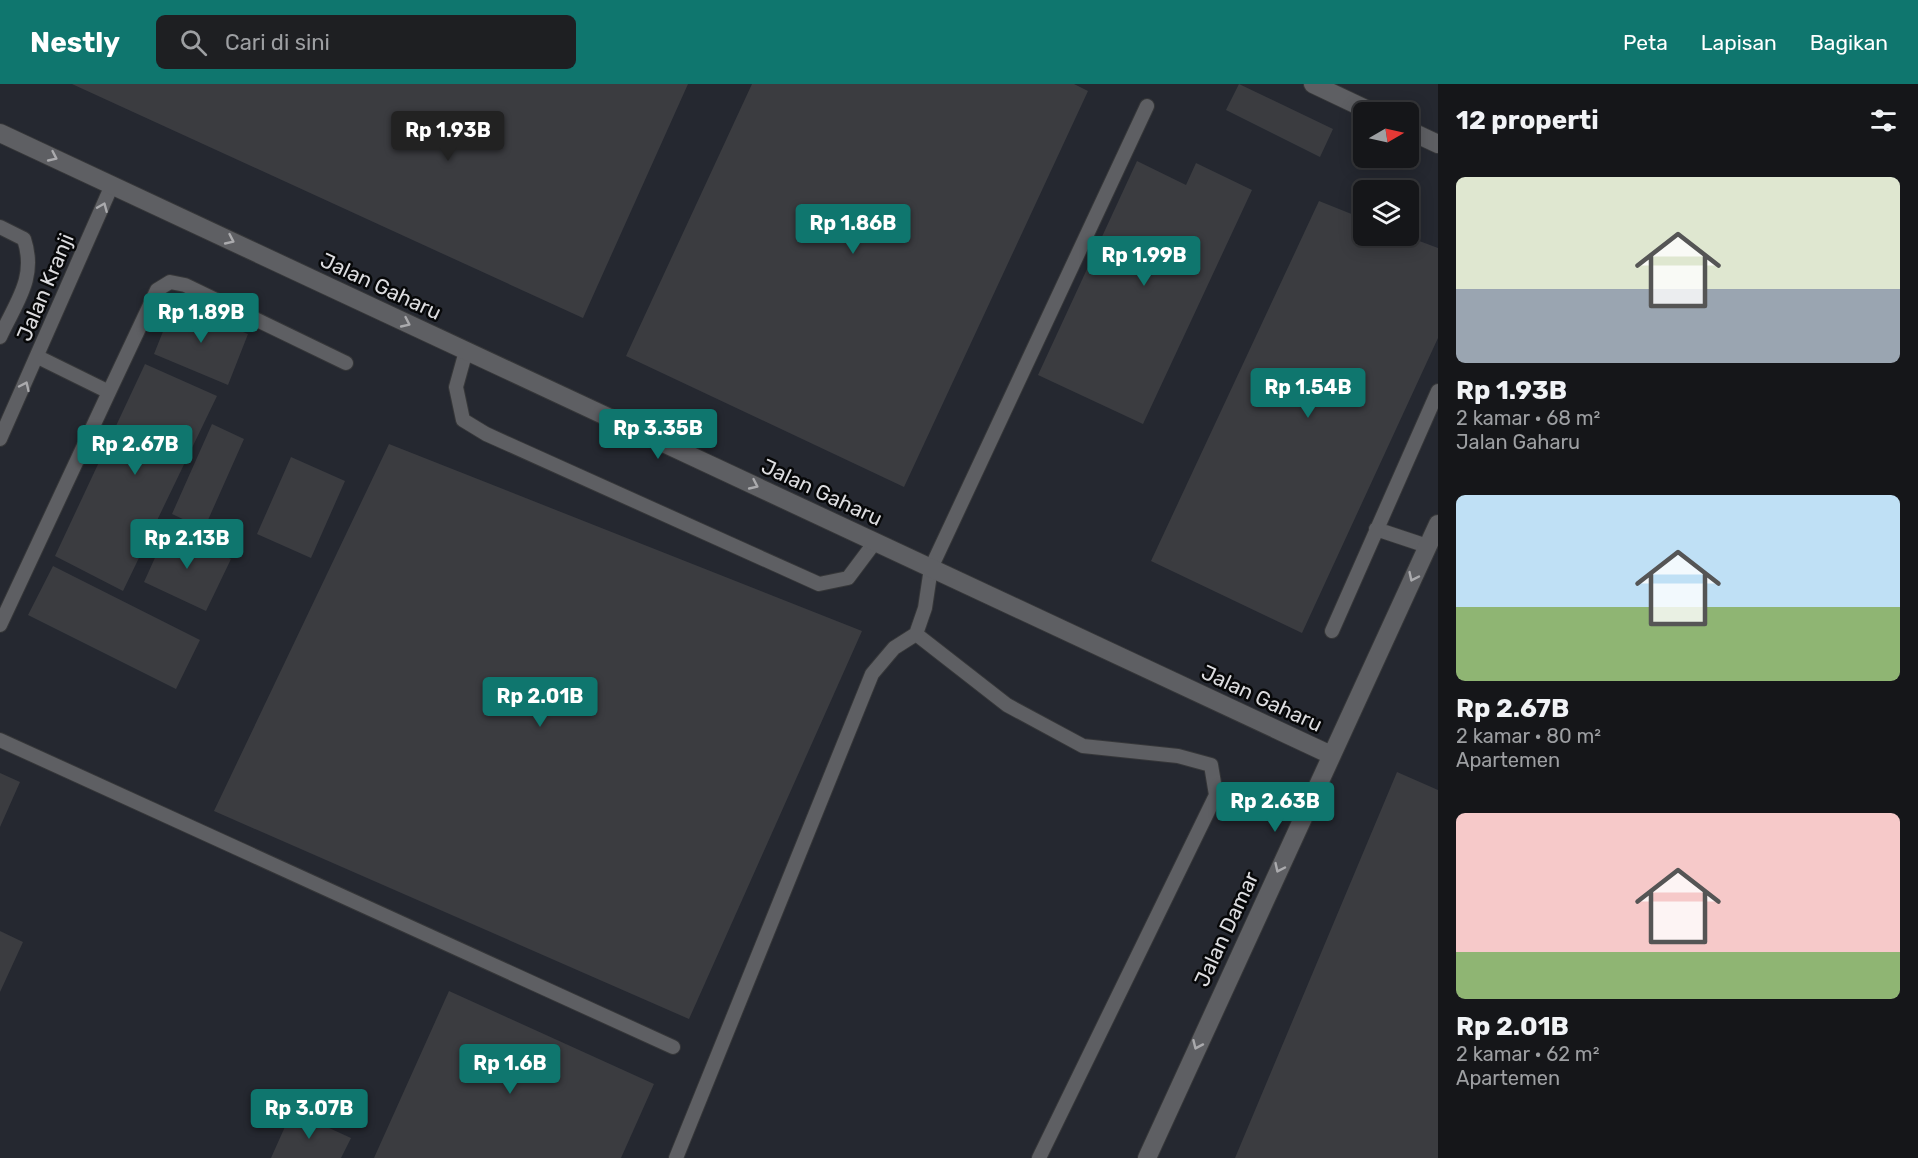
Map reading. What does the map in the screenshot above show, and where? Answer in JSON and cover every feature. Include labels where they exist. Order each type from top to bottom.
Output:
[{"type":"street","points":[[1313,84],[1353,103]]},
{"type":"street","name":"Jalan Gaharu","points":[[0,133],[1331,755]]},
{"type":"street","points":[[1419,135],[1438,144]]},
{"type":"street","name":"Jalan Damar","points":[[1147,1158],[1438,524]]},
{"type":"lane","points":[[676,1158],[872,674],[894,648],[916,634],[925,608],[931,568],[1147,105]]},
{"type":"lane","name":"Jalan Kranji","points":[[0,439],[112,185]]},
{"type":"lane","points":[[0,227],[24,239],[30,274],[0,337]]},
{"type":"lane","points":[[0,625],[157,290],[170,282],[185,285],[346,363]]},
{"type":"lane","points":[[466,351],[456,387],[463,420],[486,434],[819,584],[848,578],[875,542]]},
{"type":"lane","points":[[38,357],[109,392]]},
{"type":"lane","points":[[1332,631],[1438,391]]},
{"type":"lane","points":[[1376,529],[1427,546]]},
{"type":"lane","points":[[916,634],[1007,705],[1083,746],[1178,756],[1211,765],[1216,795],[1039,1158]]},
{"type":"lane","points":[[0,740],[673,1047]]},
{"type":"shaded area","points":[[0,84],[1438,84],[1438,1158],[0,1158]]},
{"type":"building","points":[[72,84],[688,84],[583,318]]},
{"type":"building","points":[[752,84],[1074,84],[1088,91],[904,487],[626,356]]},
{"type":"building","points":[[1239,84],[1333,129],[1320,157],[1226,110]]},
{"type":"building","points":[[1137,161],[1186,185],[1196,163],[1252,190],[1143,424],[1038,375]]},
{"type":"building","points":[[1319,201],[1353,215],[1353,246],[1419,246],[1419,241],[1438,248],[1438,338],[1302,633],[1151,561]]},
{"type":"building","points":[[174,304],[248,334],[228,385],[154,354]]},
{"type":"building","points":[[145,364],[217,396],[123,591],[55,556]]},
{"type":"building","points":[[212,424],[244,439],[204,529],[172,514]]},
{"type":"building","points":[[389,444],[862,631],[689,1019],[214,811]]},
{"type":"building","points":[[291,457],[345,481],[311,558],[257,534]]},
{"type":"building","points":[[168,529],[231,559],[206,611],[144,582]]},
{"type":"building","points":[[53,566],[200,640],[176,689],[28,615]]},
{"type":"building","points":[[1397,772],[1438,790],[1438,1158],[1235,1158]]},
{"type":"building","points":[[0,773],[20,782],[0,827]]},
{"type":"building","points":[[0,931],[23,942],[0,992]]},
{"type":"building","points":[[449,991],[654,1084],[621,1158],[374,1158]]},
{"type":"building","points":[[292,1111],[351,1138],[341,1158],[271,1158]]}]
